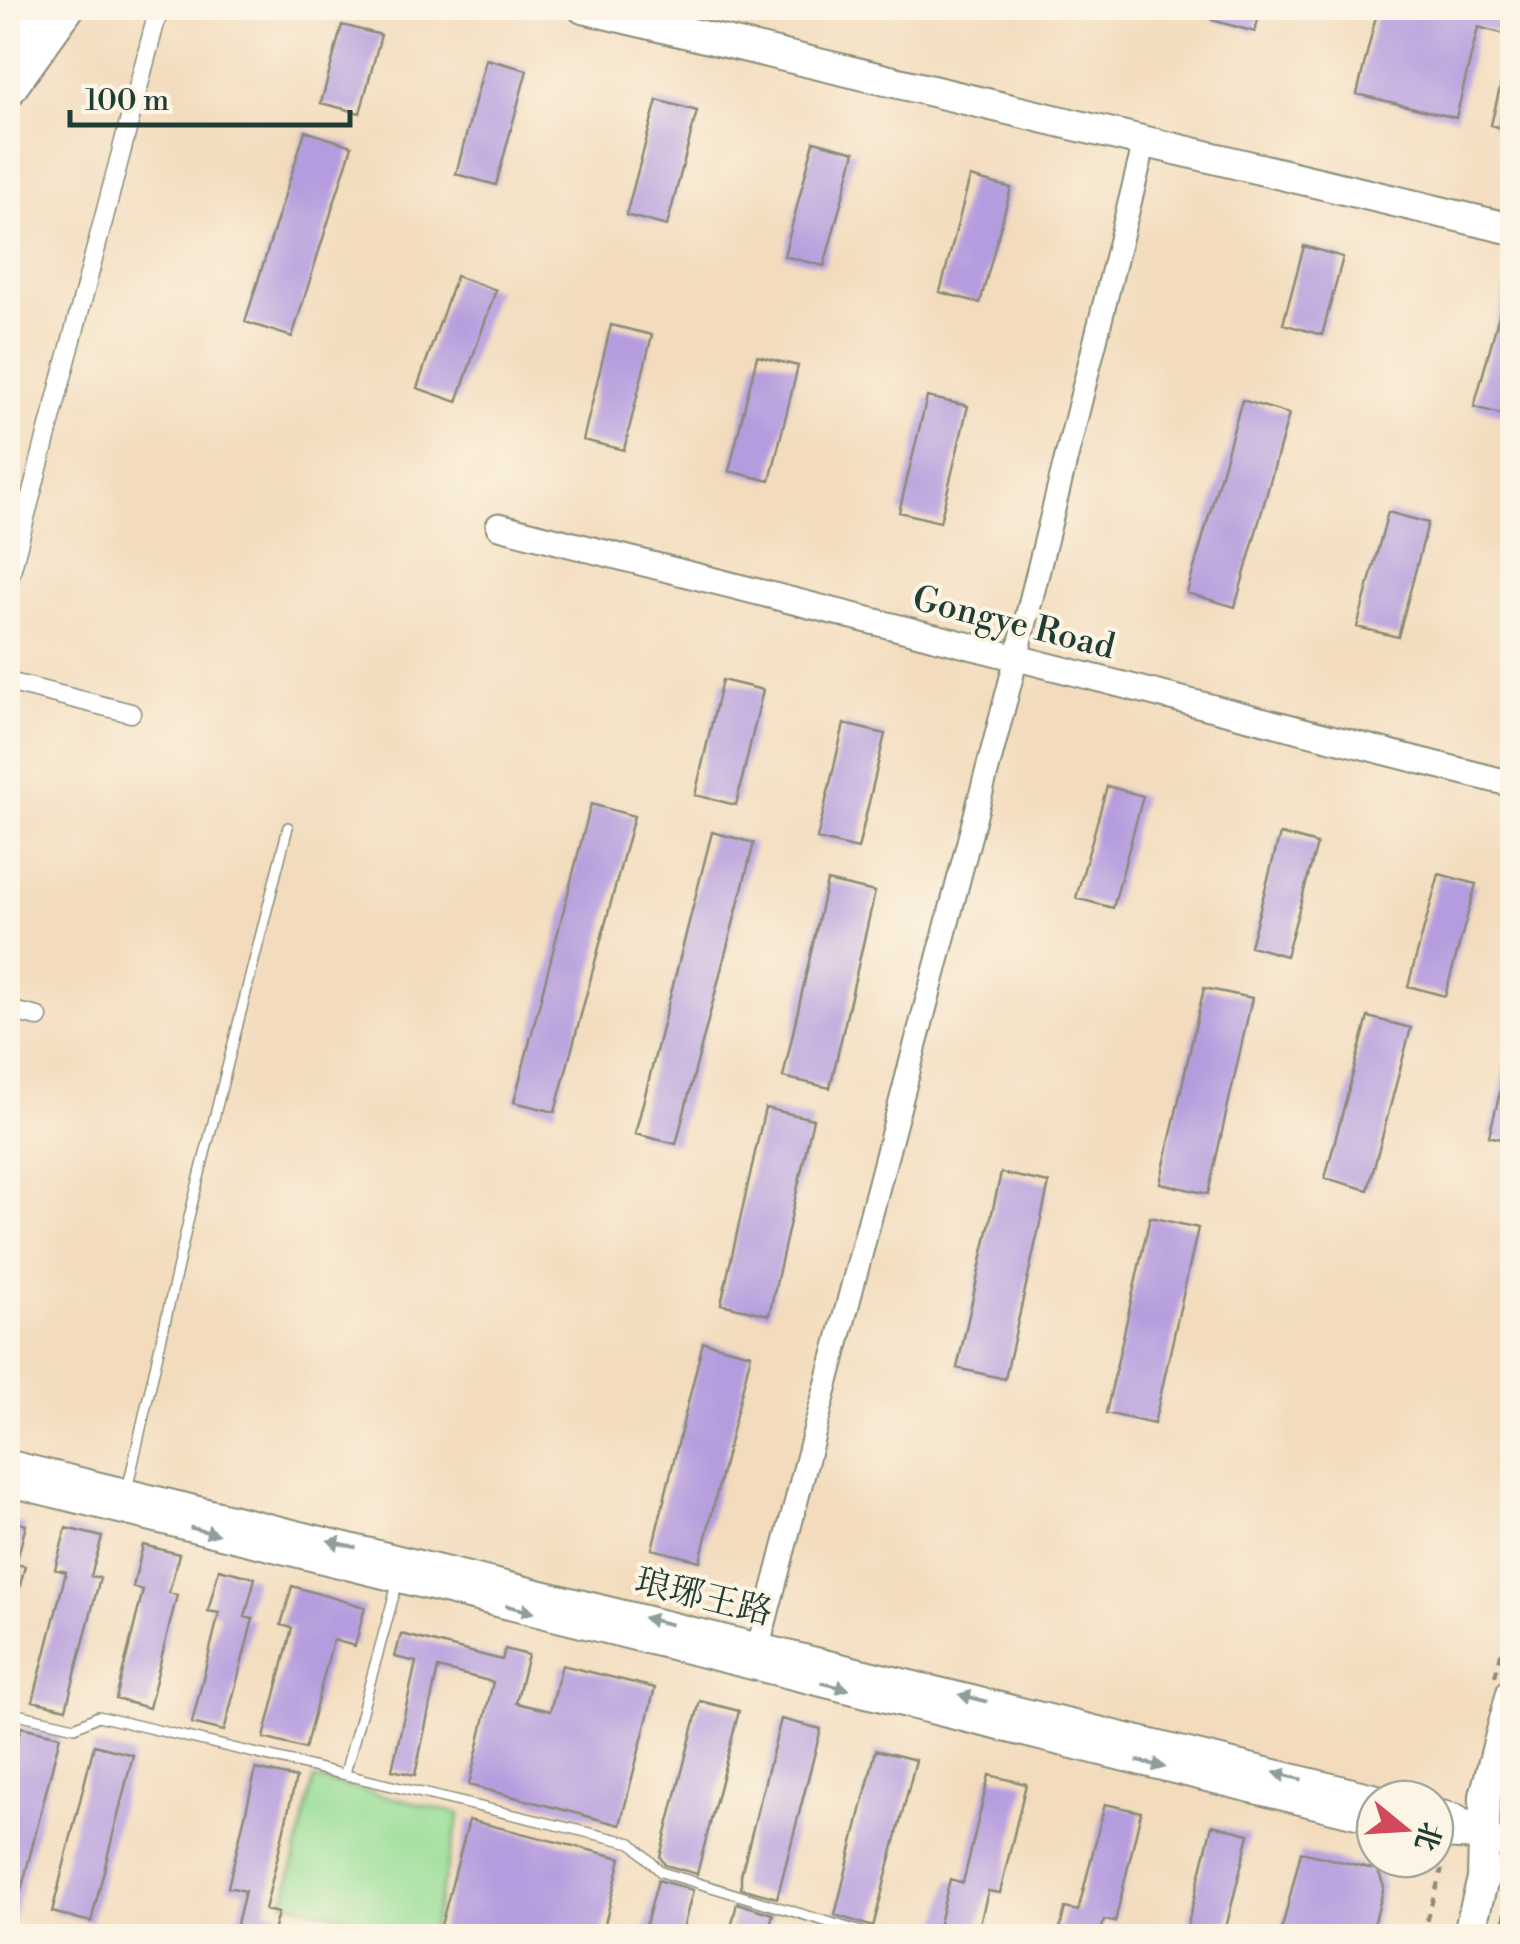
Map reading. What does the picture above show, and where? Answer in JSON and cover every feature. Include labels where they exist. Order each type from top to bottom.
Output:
[{"type":"main road","points":[[8,56],[44,8]]},
{"type":"main road","points":[[8,97],[72,8]]},
{"type":"main road","points":[[582,8],[1512,228]]},
{"type":"main road","name":"Gongye Road","points":[[498,526],[1512,784]]},
{"type":"main road","name":"琅琊王路","points":[[8,1463],[1355,1815]]},
{"type":"main road","name":"琅琊王路","points":[[8,1483],[401,1568]]},
{"type":"main road","name":"琅琊王路","points":[[755,1656],[1355,1793]]},
{"type":"main road","points":[[1499,1842],[1485,1796],[1512,1693]]},
{"type":"main road","points":[[1468,1936],[1483,1880],[1499,1842],[1512,1764]]},
{"type":"main road","points":[[1455,1817],[1499,1842]]},
{"type":"main road","points":[[1455,1836],[1499,1842]]},
{"type":"main road","points":[[1451,1936],[1468,1876],[1499,1842]]},
{"type":"street","points":[[8,582],[158,8]]},
{"type":"street","points":[[755,1656],[1016,660],[1144,141]]},
{"type":"street","points":[[8,682],[131,712]]},
{"type":"street","points":[[8,1010],[38,1017]]},
{"type":"lane","points":[[127,1492],[186,1231],[288,827]]},
{"type":"lane","points":[[346,1774],[401,1568]]},
{"type":"lane","points":[[8,1712],[74,1727],[98,1716],[632,1844],[661,1872],[875,1936]]},
{"type":"path","points":[[1422,1936],[1439,1879]]},
{"type":"path","points":[[1500,1936],[1512,1888]]},
{"type":"green space","points":[[314,1779],[460,1814],[430,1936],[284,1902]]},
{"type":"building","points":[[1215,8],[1261,8],[1255,32],[1212,20]]},
{"type":"building","points":[[1378,8],[1512,8],[1512,36],[1478,27],[1456,118],[1357,94]]},
{"type":"building","points":[[342,25],[381,35],[360,113],[321,103]]},
{"type":"building","points":[[1507,58],[1512,59],[1512,131],[1491,125]]},
{"type":"building","points":[[486,59],[527,70],[496,185],[456,174]]},
{"type":"building","points":[[657,100],[697,111],[667,226],[626,215]]},
{"type":"building","points":[[305,131],[352,146],[292,337],[245,322]]},
{"type":"building","points":[[814,141],[855,152],[824,266],[784,256]]},
{"type":"building","points":[[970,177],[1011,188],[980,303],[940,292]]},
{"type":"building","points":[[1304,246],[1343,257],[1322,335],[1283,324]]},
{"type":"building","points":[[456,276],[496,290],[457,402],[417,388]]},
{"type":"building","points":[[1508,282],[1512,282],[1512,417],[1474,407]]},
{"type":"building","points":[[611,325],[652,335],[624,450],[583,440]]},
{"type":"building","points":[[757,356],[798,366],[770,481],[729,471]]},
{"type":"building","points":[[927,397],[968,406],[940,522],[899,512]]},
{"type":"building","points":[[1242,400],[1289,414],[1235,607],[1187,593]]},
{"type":"building","points":[[1388,512],[1428,523],[1398,637],[1357,627]]},
{"type":"building","points":[[722,680],[763,690],[736,805],[695,795]]},
{"type":"building","points":[[844,724],[885,734],[858,849],[817,839]]},
{"type":"building","points":[[1107,786],[1143,796],[1113,908],[1076,898]]},
{"type":"building","points":[[591,804],[634,816],[555,1112],[514,1102]]},
{"type":"building","points":[[712,832],[754,843],[676,1144],[635,1134]]},
{"type":"building","points":[[1280,834],[1317,844],[1286,956],[1250,946]]},
{"type":"building","points":[[1439,874],[1476,884],[1445,996],[1408,986]]},
{"type":"building","points":[[827,881],[875,892],[830,1088],[783,1077]]},
{"type":"building","points":[[1204,988],[1252,998],[1208,1194],[1160,1183]]},
{"type":"building","points":[[1368,1017],[1411,1028],[1368,1190],[1325,1178]]},
{"type":"building","points":[[1507,1065],[1512,1066],[1512,1142],[1489,1136]]},
{"type":"building","points":[[765,1108],[813,1119],[769,1315],[721,1304]]},
{"type":"building","points":[[1001,1173],[1049,1183],[1005,1379],[957,1368]]},
{"type":"building","points":[[1150,1217],[1198,1228],[1154,1424],[1106,1413]]},
{"type":"building","points":[[703,1342],[751,1354],[700,1561],[652,1549]]},
{"type":"building","points":[[8,1520],[26,1525],[16,1564],[25,1566],[13,1613],[8,1612]]},
{"type":"building","points":[[66,1528],[102,1537],[91,1576],[100,1578],[66,1709],[33,1701],[66,1572],[55,1569]]},
{"type":"building","points":[[143,1545],[179,1554],[169,1593],[177,1595],[149,1708],[116,1699],[143,1590],[133,1587]]},
{"type":"building","points":[[219,1569],[255,1578],[245,1617],[253,1619],[224,1731],[192,1723],[219,1613],[208,1611]]},
{"type":"building","points":[[292,1586],[365,1607],[355,1646],[333,1640],[305,1749],[264,1738],[292,1628],[281,1625]]},
{"type":"building","points":[[401,1634],[502,1660],[505,1649],[528,1655],[516,1703],[550,1711],[562,1665],[655,1688],[620,1825],[469,1785],[493,1682],[438,1668],[415,1775],[392,1770],[416,1662],[395,1657]]},
{"type":"building","points":[[700,1701],[739,1711],[697,1874],[665,1865],[660,1857]]},
{"type":"building","points":[[781,1719],[821,1729],[777,1898],[741,1888],[741,1875]]},
{"type":"building","points":[[21,1727],[60,1736],[13,1923],[8,1923],[8,1780]]},
{"type":"building","points":[[94,1745],[133,1755],[91,1922],[52,1912]]},
{"type":"building","points":[[876,1750],[916,1760],[873,1927],[835,1915]]},
{"type":"building","points":[[256,1769],[296,1778],[265,1910],[278,1913],[272,1936],[234,1936],[245,1891],[228,1887]]},
{"type":"building","points":[[989,1775],[1026,1784],[1000,1893],[988,1891],[977,1936],[937,1931],[950,1879],[963,1883]]},
{"type":"building","points":[[1105,1804],[1141,1812],[1115,1922],[1104,1920],[1100,1936],[1058,1936],[1065,1908],[1078,1911]]},
{"type":"building","points":[[469,1820],[621,1858],[602,1936],[439,1933]]},
{"type":"building","points":[[1212,1825],[1249,1834],[1224,1936],[1185,1936]]},
{"type":"building","points":[[1301,1852],[1355,1865],[1355,1879],[1381,1879],[1384,1887],[1371,1936],[1280,1936]]},
{"type":"building","points":[[658,1880],[693,1890],[681,1936],[643,1936]]},
{"type":"building","points":[[737,1903],[773,1914],[767,1936],[729,1936]]}]
